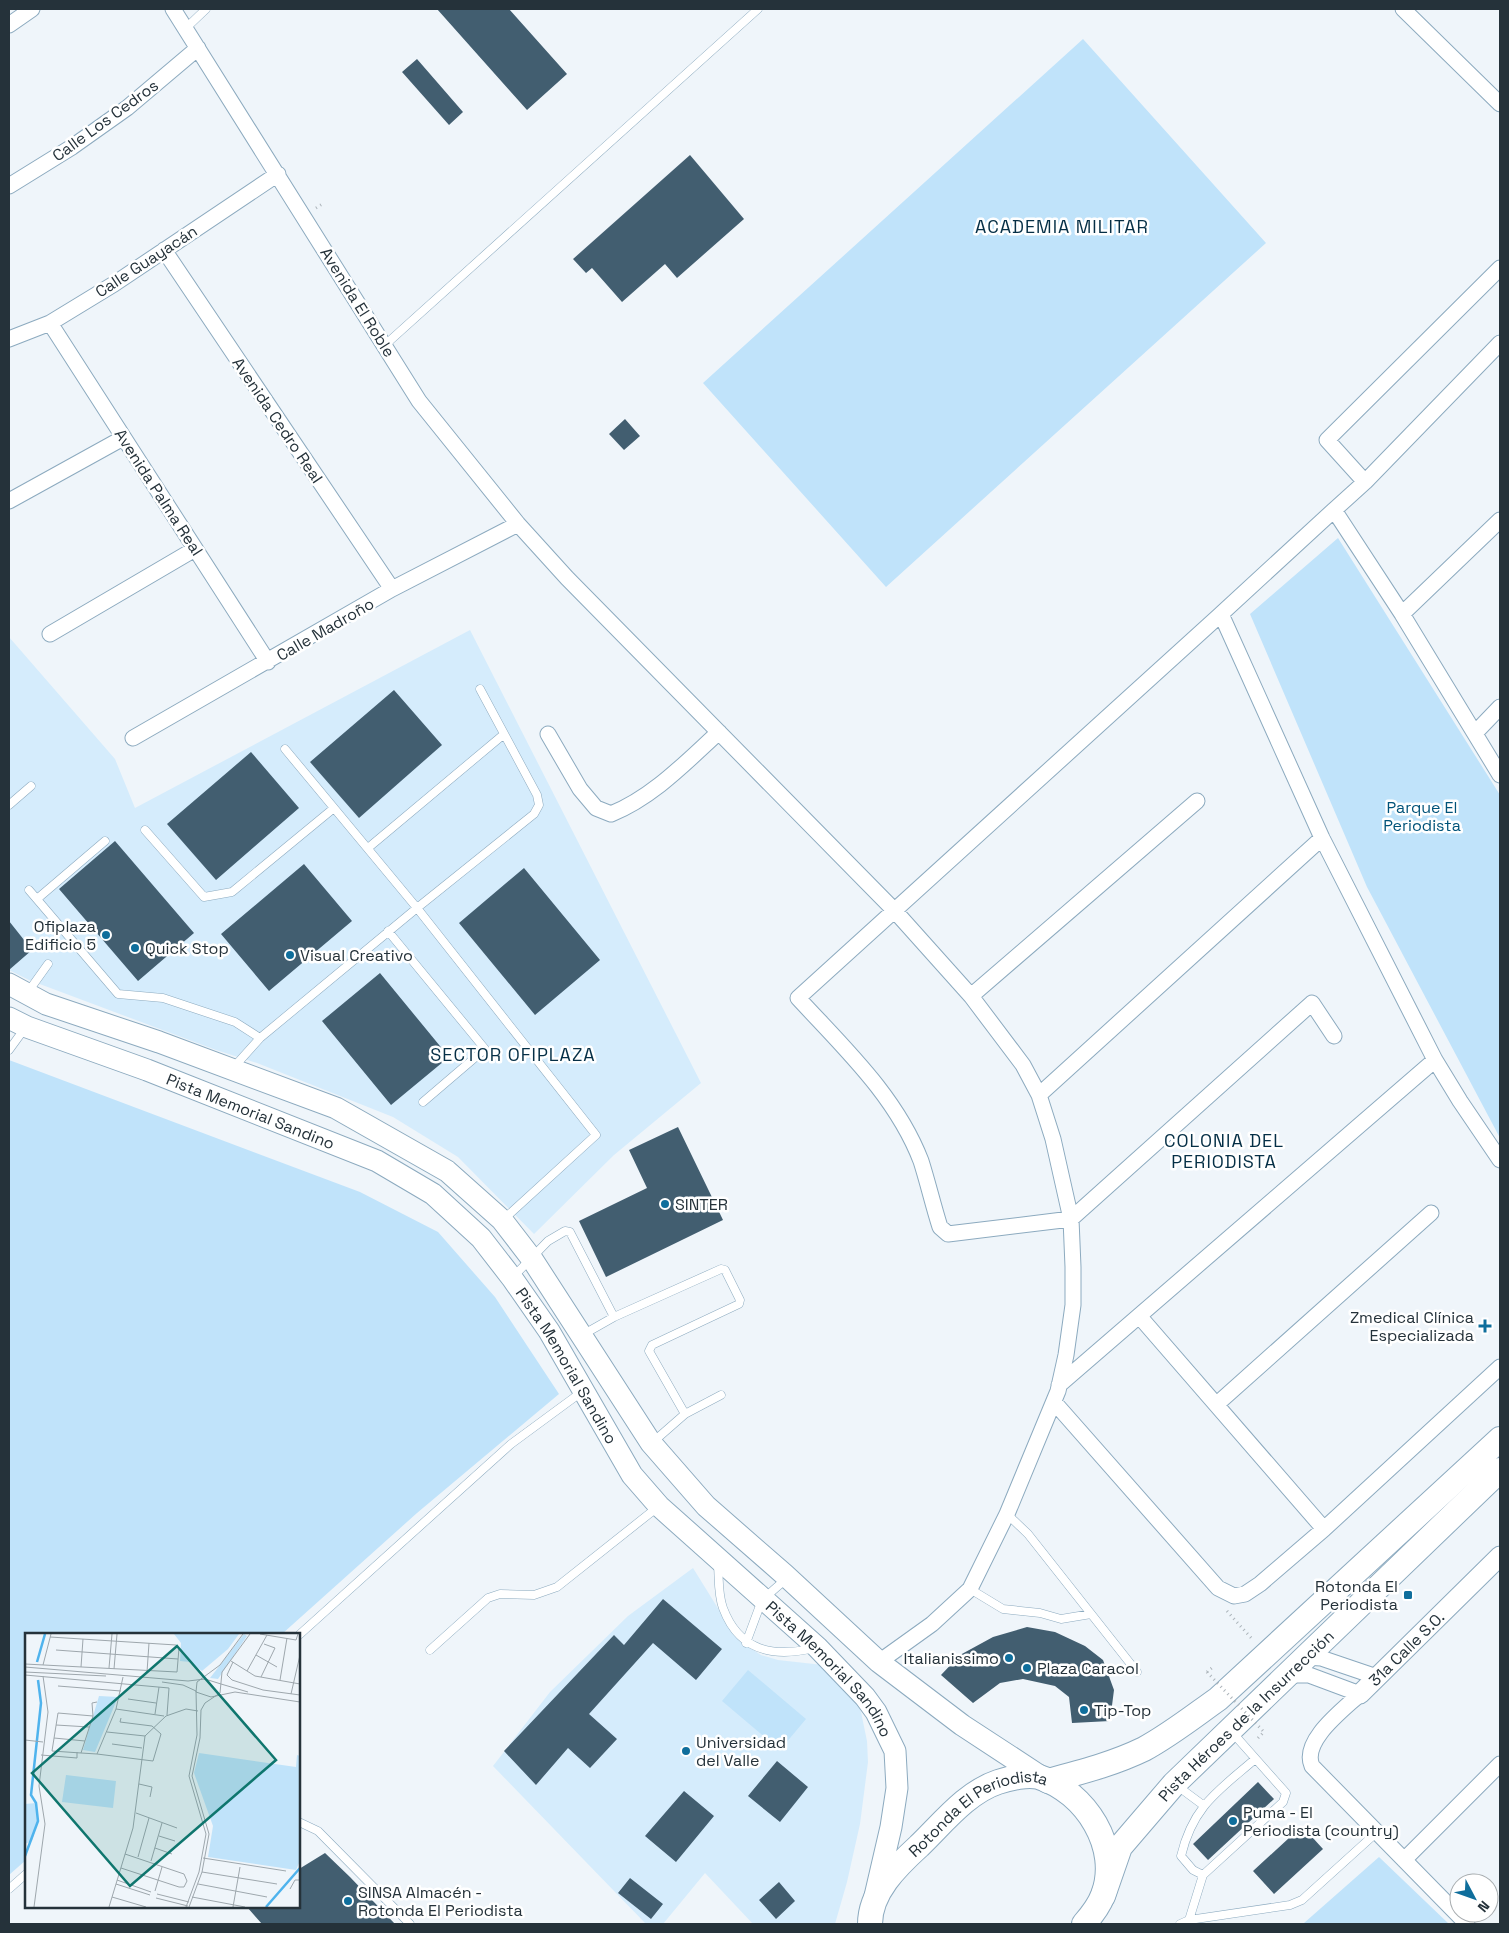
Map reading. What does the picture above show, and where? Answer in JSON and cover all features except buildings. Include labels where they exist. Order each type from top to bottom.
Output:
[{"type":"main road","name":"Pista Memorial Sandino","points":[[18,989],[46,1004],[159,1042],[336,1108],[447,1171],[502,1220],[532,1259],[652,1443],[706,1506],[879,1662],[962,1725],[1048,1782]]},
{"type":"main road","name":"Pista Memorial Sandino","points":[[18,1022],[303,1130],[377,1161],[433,1194],[481,1238],[549,1331],[632,1475],[658,1506],[816,1647],[865,1697],[885,1727],[895,1751],[897,1788],[895,1809],[869,1921]]},
{"type":"main road","points":[[147,1070],[163,1067],[210,1082],[220,1080],[231,1070],[234,1081],[243,1094],[253,1101],[285,1114],[303,1130]]},
{"type":"main road","name":"Pista Héroes de la Insurrección","points":[[1048,1782],[1108,1764],[1145,1748],[1180,1727],[1218,1699],[1500,1439]]},
{"type":"main road","name":"Pista Héroes de la Insurrección","points":[[1103,1896],[1120,1847],[1174,1784],[1286,1674],[1497,1477]]},
{"type":"main road","name":"Rotonda El Periodista","points":[[869,1921],[881,1889],[897,1867],[978,1792],[996,1783],[1019,1778],[1038,1777],[1064,1791],[1081,1805],[1099,1830],[1106,1851],[1108,1866],[1103,1896],[1084,1924]]},
{"type":"main road","points":[[1095,1924],[1103,1896]]},
{"type":"street","points":[[9,25],[32,9]]},
{"type":"street","name":"Avenida El Roble","points":[[173,9],[419,401],[518,524],[567,578],[894,910],[971,996],[1013,1051],[1039,1095],[1053,1139],[1072,1220],[1073,1305],[1067,1352],[1054,1402],[1007,1514],[970,1589]]},
{"type":"street","points":[[1403,9],[1500,104]]},
{"type":"street","name":"Calle Los Cedros","points":[[9,186],[72,147],[126,108],[198,48]]},
{"type":"street","name":"Calle Guayacán","points":[[9,339],[50,323],[278,174]]},
{"type":"street","name":"Avenida Cedro Real","points":[[164,250],[392,589]]},
{"type":"street","points":[[1365,482],[1327,440],[1500,268]]},
{"type":"street","name":"Avenida Palma Real","points":[[50,323],[268,662]]},
{"type":"street","points":[[1334,1036],[1312,1003],[1072,1220],[952,1234],[944,1233],[940,1227],[921,1162],[898,1117],[865,1071],[798,998],[1365,482],[1500,343]]},
{"type":"street","points":[[9,501],[123,438]]},
{"type":"street","points":[[1334,510],[1402,614],[1500,775]]},
{"type":"street","points":[[1402,614],[1500,520]]},
{"type":"street","name":"Calle Madroño","points":[[133,738],[392,589],[518,524]]},
{"type":"street","points":[[50,634],[195,549]]},
{"type":"street","points":[[1221,614],[1322,838],[1435,1060],[1500,1160]]},
{"type":"street","points":[[1475,733],[1500,707]]},
{"type":"street","points":[[548,734],[580,789],[596,808],[611,814],[629,806],[668,777],[719,732]]},
{"type":"street","points":[[971,996],[1197,801]]},
{"type":"street","points":[[1039,1095],[1322,838]]},
{"type":"street","points":[[1059,1385],[1140,1317],[1435,1060]]},
{"type":"street","points":[[1217,1404],[1431,1213]]},
{"type":"street","points":[[1140,1317],[1324,1529]]},
{"type":"street","points":[[1067,1352],[1070,1359],[1075,1363],[1087,1362]]},
{"type":"street","points":[[1054,1402],[1218,1588],[1227,1594],[1245,1594],[1324,1529],[1500,1368]]},
{"type":"street","name":"31a Calle S.O.","points":[[1376,1833],[1312,1766],[1309,1753],[1314,1742],[1360,1694],[1500,1556]]},
{"type":"street","points":[[879,1662],[932,1624],[970,1589]]},
{"type":"street","points":[[1305,1657],[1321,1658],[1377,1678]]},
{"type":"street","points":[[1286,1674],[1309,1675],[1360,1694]]},
{"type":"street","points":[[1404,1860],[1500,1764]]},
{"type":"street","points":[[1376,1833],[1467,1924]]},
{"type":"lane","points":[[186,28],[206,9]]},
{"type":"lane","points":[[385,345],[758,9]]},
{"type":"lane","points":[[231,1070],[260,1038],[388,931],[534,814],[539,805],[537,795],[502,735],[480,689]]},
{"type":"lane","points":[[368,848],[502,735]]},
{"type":"lane","points":[[285,749],[417,908],[596,1135],[502,1220]]},
{"type":"lane","points":[[9,805],[31,786]]},
{"type":"lane","points":[[145,830],[204,897],[232,892],[334,808]]},
{"type":"lane","points":[[37,899],[105,841]]},
{"type":"lane","points":[[29,890],[118,994],[163,998],[235,1022],[260,1038]]},
{"type":"lane","points":[[388,931],[485,1049],[423,1102]]},
{"type":"lane","points":[[18,989],[48,964]]},
{"type":"lane","points":[[9,1050],[18,1022]]},
{"type":"lane","points":[[512,1278],[548,1241],[565,1231],[570,1232],[614,1318]]},
{"type":"lane","points":[[581,1335],[721,1269],[725,1270],[740,1300],[739,1304],[652,1345],[648,1351],[685,1414]]},
{"type":"lane","points":[[300,1634],[511,1444],[584,1390]]},
{"type":"lane","points":[[652,1443],[685,1414],[721,1396]]},
{"type":"lane","points":[[430,1650],[488,1598],[500,1594],[534,1595],[557,1587],[658,1506]]},
{"type":"lane","points":[[1007,1514],[1028,1534],[1137,1672]]},
{"type":"lane","points":[[717,1558],[722,1607],[738,1635],[746,1643],[762,1650],[782,1653],[798,1652],[816,1647]]},
{"type":"lane","points":[[746,1643],[762,1600],[787,1578]]},
{"type":"lane","points":[[970,1589],[1003,1609],[1040,1613],[1061,1619],[1091,1614]]},
{"type":"lane","points":[[1189,1920],[1203,1875],[1284,1802],[1286,1793],[1254,1760],[1230,1730]]},
{"type":"lane","points":[[1203,1875],[1193,1870],[1181,1856],[1186,1837],[1203,1805],[1254,1760]]},
{"type":"lane","points":[[1174,1784],[1203,1805]]},
{"type":"lane","points":[[300,1822],[318,1831],[410,1924]]},
{"type":"lane","points":[[1180,1924],[1189,1920],[1296,1903],[1376,1833]]},
{"type":"lane","points":[[9,1889],[25,1875]]},
{"type":"path","points":[[1227,1594],[1225,1608],[1266,1655]]},
{"type":"path","points":[[1214,1666],[1207,1672],[1264,1732],[1258,1738]]},
{"type":"shaded area","points":[[470,630],[701,1083],[614,1155],[534,1234],[458,1157],[393,1117],[257,1063],[216,1050],[29,980],[9,970],[9,637],[115,759],[135,808]]},
{"type":"shaded area","name":"Universidad del Valle","points":[[693,1568],[739,1639],[761,1655],[778,1660],[823,1665],[855,1698],[861,1712],[867,1741],[868,1762],[860,1824],[835,1924],[753,1924],[705,1873],[663,1924],[646,1924],[493,1766],[550,1692],[628,1616]]},
{"type":"green space","points":[[1083,39],[1266,243],[886,587],[703,383]]},
{"type":"green space","name":"Parque El Periodista","points":[[1338,538],[1500,795],[1500,1138],[1367,887],[1250,614]]},
{"type":"green space","points":[[9,1060],[360,1192],[438,1232],[495,1297],[559,1394],[417,1513],[283,1633],[25,1633],[25,1861],[9,1875]]},
{"type":"green space","points":[[748,1670],[806,1719],[780,1750],[722,1701]]},
{"type":"green space","points":[[1379,1857],[1449,1924],[1299,1924],[1304,1923]]},
{"type":"place","name":"Ofiplaza Edificio 5","points":[[106,935]]},
{"type":"place","name":"Quick Stop","points":[[135,948]]},
{"type":"place","name":"Visual Creativo","points":[[290,955]]},
{"type":"place","name":"SINTER","points":[[665,1204]]},
{"type":"place","name":"Zmedical Clínica Especializada","points":[[1485,1326]]},
{"type":"place","name":"Rotonda El Periodista","points":[[1408,1595]]},
{"type":"place","name":"Italianissimo","points":[[1009,1658]]},
{"type":"place","name":"Plaza Caracol","points":[[1027,1668]]},
{"type":"place","name":"Tip-Top","points":[[1084,1710]]},
{"type":"place","name":"Universidad del Valle","points":[[686,1751]]},
{"type":"place","name":"Puma - El Periodista (country)","points":[[1233,1821]]},
{"type":"place","name":"SINSA Almacén - Rotonda El Periodista","points":[[348,1901]]},
{"type":"district","name":"ACADEMIA MILITAR","points":[[1062,227]]},
{"type":"district","name":"SECTOR OFIPLAZA","points":[[513,1055]]},
{"type":"district","name":"COLONIA DEL PERIODISTA","points":[[1224,1151]]}]
